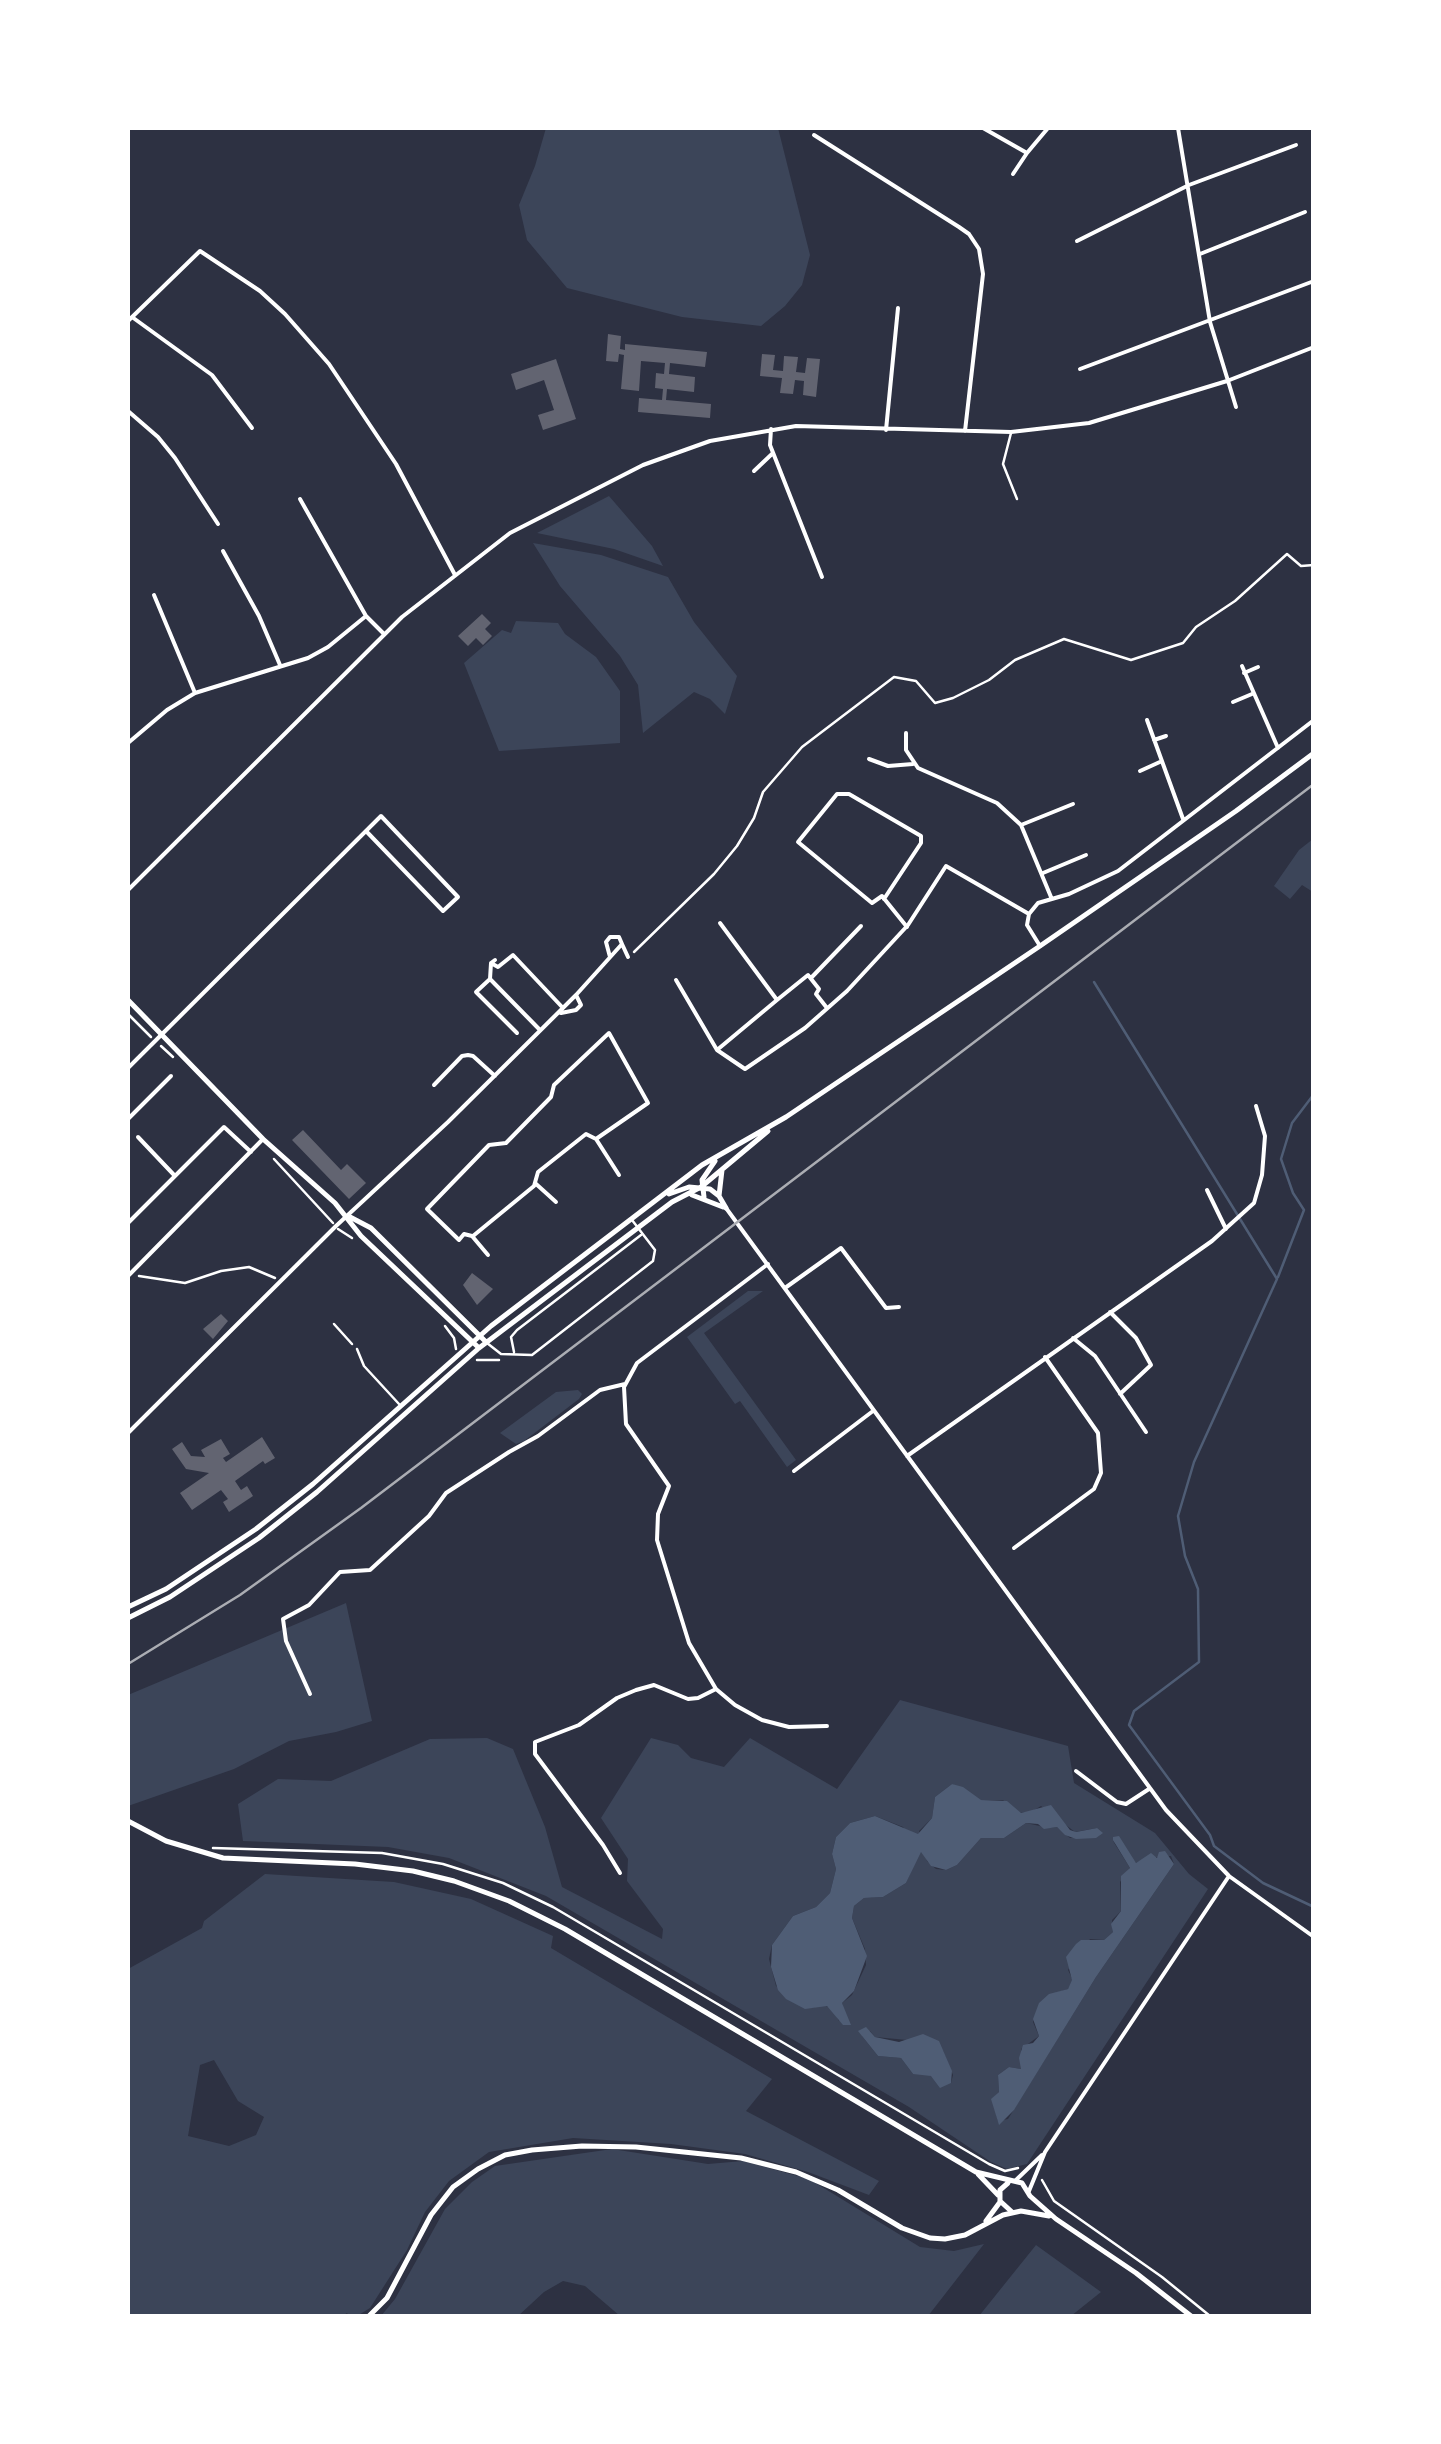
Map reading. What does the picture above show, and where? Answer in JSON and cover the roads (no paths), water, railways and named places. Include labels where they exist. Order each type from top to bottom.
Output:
[{"type":"street","points":[[983,128],[1027,153]]},
{"type":"street","points":[[1014,174],[1048,128]]},
{"type":"street","points":[[1178,128],[1210,322],[1236,407]]},
{"type":"street","points":[[814,136],[959,227],[979,249],[983,274],[965,432]]},
{"type":"street","points":[[1077,240],[1189,185],[1296,145]]},
{"type":"street","points":[[1200,254],[1305,212]]},
{"type":"street","points":[[252,428],[212,376],[130,319],[200,251],[260,290],[329,364],[396,464],[455,575]]},
{"type":"street","points":[[1080,369],[1314,280]]},
{"type":"street","points":[[886,430],[898,308]]},
{"type":"street","points":[[128,890],[130,882],[383,633],[455,575],[537,517],[670,454],[710,441],[804,426],[1011,432],[1089,424],[1228,382],[1314,346]]},
{"type":"street","points":[[128,411],[175,458],[218,524]]},
{"type":"street","points":[[772,429],[772,453],[822,577]]},
{"type":"street","points":[[754,471],[772,453]]},
{"type":"street","points":[[300,498],[366,616],[383,633]]},
{"type":"street","points":[[223,551],[280,664]]},
{"type":"street","points":[[154,595],[195,693]]},
{"type":"street","points":[[128,743],[142,728],[195,693],[308,658],[366,616]]},
{"type":"street","points":[[1242,666],[1278,748]]},
{"type":"street","points":[[1244,673],[1258,667]]},
{"type":"street","points":[[1232,702],[1252,694]]},
{"type":"street","points":[[1147,720],[1184,819]]},
{"type":"street","points":[[1040,946],[1028,925],[1029,914],[1038,903],[1069,894],[1118,871],[1314,720]]},
{"type":"street","points":[[906,734],[906,750],[918,768],[997,803],[1021,825],[1051,897]]},
{"type":"street","points":[[1154,740],[1166,736]]},
{"type":"street","points":[[128,1607],[166,1588],[256,1529],[313,1484],[480,1335],[702,1165],[786,1117],[1236,811],[1314,753]]},
{"type":"street","points":[[869,759],[888,766],[914,763]]},
{"type":"street","points":[[1140,771],[1162,762]]},
{"type":"street","points":[[884,899],[921,843],[921,836],[848,794],[836,794],[798,842],[872,902],[882,896],[884,899],[906,927]]},
{"type":"street","points":[[1021,825],[1074,804]]},
{"type":"street","points":[[128,1068],[154,1040],[380,816],[458,896],[443,912],[366,830]]},
{"type":"street","points":[[1043,873],[1086,855]]},
{"type":"street","points":[[676,980],[717,1050],[744,1069],[805,1028],[827,1008],[906,927],[946,866],[1029,914]]},
{"type":"street","points":[[720,923],[777,1000]]},
{"type":"street","points":[[811,978],[862,926]]},
{"type":"street","points":[[610,958],[606,942],[610,936],[619,937],[628,958]]},
{"type":"street","points":[[128,1433],[576,996],[622,944]]},
{"type":"street","points":[[517,1033],[476,992],[490,979],[493,962],[498,967],[514,956],[563,1008]]},
{"type":"street","points":[[717,1050],[808,974],[820,989],[816,994],[827,1008]]},
{"type":"street","points":[[490,979],[540,1030]]},
{"type":"street","points":[[557,1014],[576,1010],[581,1005],[576,996]]},
{"type":"street","points":[[128,1000],[263,1139],[347,1216],[361,1236],[479,1348]]},
{"type":"street","points":[[488,1255],[472,1236],[464,1234],[459,1240],[427,1209],[490,1145],[506,1143],[551,1096],[554,1085],[609,1033],[648,1103],[596,1139]]},
{"type":"street","points":[[434,1085],[462,1056],[473,1056],[495,1076]]},
{"type":"street","points":[[128,1119],[172,1076]]},
{"type":"street","points":[[907,1456],[1226,1229],[1254,1204],[1262,1175],[1265,1136],[1256,1106]]},
{"type":"street","points":[[128,1618],[170,1597],[260,1538],[486,1342],[700,1187],[786,1117]]},
{"type":"street","points":[[128,1224],[224,1127],[251,1152]]},
{"type":"street","points":[[472,1236],[535,1182],[538,1172],[586,1134],[596,1139],[619,1175]]},
{"type":"street","points":[[138,1136],[175,1176]]},
{"type":"street","points":[[130,1273],[263,1139]]},
{"type":"street","points":[[704,1197],[702,1180],[717,1158]]},
{"type":"street","points":[[719,1196],[722,1168]]},
{"type":"street","points":[[535,1182],[556,1202]]},
{"type":"street","points":[[662,1197],[689,1186],[719,1196],[1150,1789],[1195,1844],[1229,1876],[1314,1937]]},
{"type":"street","points":[[1208,1190],[1226,1229]]},
{"type":"street","points":[[688,1194],[726,1208]]},
{"type":"street","points":[[347,1216],[371,1228],[486,1342]]},
{"type":"street","points":[[785,1288],[842,1248],[886,1308],[899,1306]]},
{"type":"street","points":[[768,1264],[637,1362],[625,1384],[623,1401],[626,1424],[668,1486],[656,1532],[689,1643],[716,1689],[762,1720],[789,1727],[828,1726]]},
{"type":"street","points":[[128,1265],[130,1273]]},
{"type":"street","points":[[1110,1312],[1136,1338],[1151,1365],[1120,1394]]},
{"type":"street","points":[[1073,1338],[1095,1356],[1146,1432]]},
{"type":"street","points":[[1014,1548],[1094,1489],[1101,1473],[1098,1434],[1045,1357]]},
{"type":"street","points":[[310,1694],[286,1641],[283,1618],[309,1605],[340,1572],[370,1570],[429,1516],[446,1493],[538,1436],[600,1390],[625,1384]]},
{"type":"street","points":[[794,1471],[873,1411]]},
{"type":"street","points":[[620,1873],[603,1844],[534,1754],[535,1742],[579,1725],[617,1698],[636,1690],[654,1685],[698,1698],[716,1689]]},
{"type":"street","points":[[1076,1771],[1117,1802],[1126,1804],[1150,1789]]},
{"type":"street","points":[[128,1821],[166,1841],[223,1858],[399,1869],[499,1896],[577,1936],[976,2172],[1022,2183],[1056,2219],[1136,2273],[1190,2316]]},
{"type":"street","points":[[369,2316],[387,2298],[431,2215],[454,2187],[505,2155],[532,2150],[636,2147],[741,2158],[796,2172],[917,2235],[945,2239],[966,2235],[1018,2212],[1026,2206],[1045,2152],[1229,1876]]},
{"type":"street","points":[[980,2227],[1004,2186],[1045,2152]]},
{"type":"street","points":[[976,2172],[1008,2211],[1034,2211],[1056,2219]]},
{"type":"lane","points":[[1011,432],[1003,464],[1017,499]]},
{"type":"lane","points":[[486,1342],[502,1354],[532,1354],[653,1261],[655,1250],[632,1220]]},
{"type":"lane","points":[[517,1355],[512,1352],[511,1336],[640,1231]]},
{"type":"lane","points":[[356,1349],[364,1366],[400,1405]]},
{"type":"waterway","points":[[1094,982],[1277,1279],[1194,1462],[1178,1516],[1185,1556],[1198,1589],[1199,1662],[1134,1711],[1129,1725],[1210,1835],[1214,1846],[1263,1883],[1314,1907]]},
{"type":"waterway","points":[[1278,1277],[1304,1210],[1293,1193],[1281,1159],[1292,1123],[1314,1094]]},
{"type":"railway","points":[[128,1664],[240,1595],[361,1508],[1314,784]]}]
